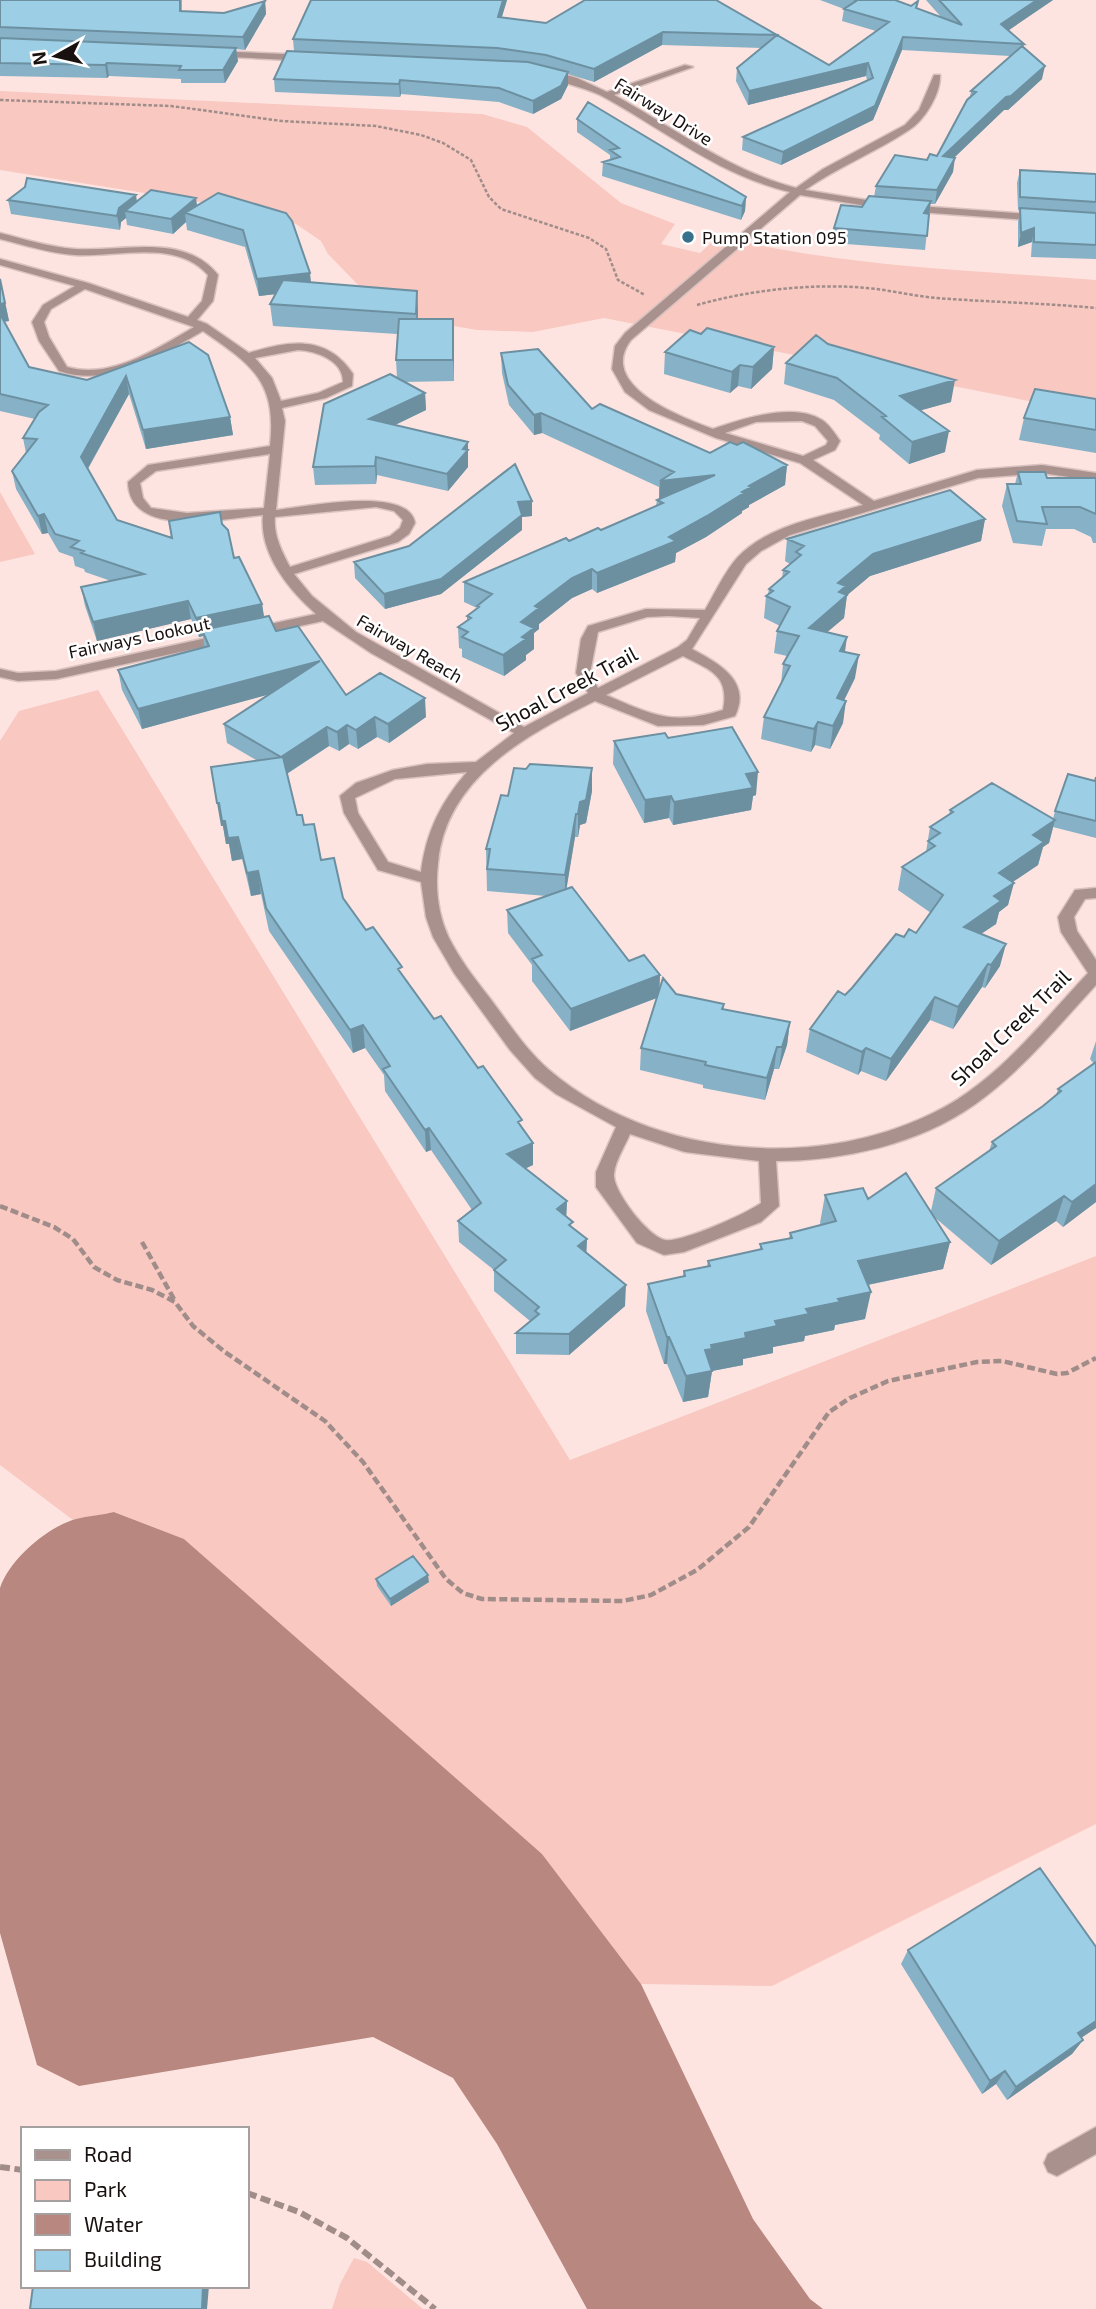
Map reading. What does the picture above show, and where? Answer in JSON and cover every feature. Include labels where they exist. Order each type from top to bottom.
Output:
[{"type":"street","points":[[200,53],[317,58]]},
{"type":"street","points":[[609,94],[688,67]]},
{"type":"street","name":"Fairway Drive","points":[[538,71],[587,84],[609,94],[712,160],[744,175],[798,191],[870,205],[1055,219]]},
{"type":"street","points":[[871,505],[804,460],[672,417],[645,405],[620,379],[616,365],[623,342],[798,191],[826,171],[908,127],[923,111],[937,77]]},
{"type":"street","points":[[0,236],[66,251],[166,251],[196,258],[209,267],[213,275],[209,303],[189,321]]},
{"type":"street","name":"Fairway Reach","points":[[0,262],[84,285],[203,326],[248,357],[266,378],[279,421],[269,512],[270,538],[285,573],[327,616],[359,641],[524,733]]},
{"type":"street","points":[[84,285],[47,307],[38,322],[40,333],[59,365],[74,373],[103,373],[164,349],[203,326]]},
{"type":"street","points":[[248,357],[282,347],[320,349],[335,357],[349,375],[348,384],[337,391],[276,406]]},
{"type":"street","points":[[716,432],[755,418],[804,417],[819,423],[834,442],[831,447],[804,460]]},
{"type":"street","points":[[276,449],[152,468],[134,481],[133,490],[142,507],[162,516],[269,512],[376,503],[398,508],[409,519],[403,533],[394,539],[285,573]]},
{"type":"street","name":"Shoal Creek Trail","points":[[1096,477],[1042,469],[997,470],[977,474],[786,532],[756,548],[729,577],[692,642],[683,650],[524,733],[478,767],[455,795],[442,817],[431,848],[428,879],[428,899],[436,926],[450,955],[527,1061],[553,1083],[626,1124],[655,1136],[707,1149],[767,1154],[834,1150],[862,1145],[918,1128],[967,1103],[994,1080],[1096,974]]},
{"type":"street","points":[[683,650],[726,674],[735,695],[730,713],[703,720],[658,722],[596,696],[583,673],[587,639],[593,629],[646,614],[709,614]]},
{"type":"street","name":"Fairways Lookout","points":[[0,673],[18,677],[56,675],[327,616]]},
{"type":"street","points":[[428,879],[383,866],[351,813],[347,796],[360,787],[416,768],[478,767]]},
{"type":"street","points":[[1096,893],[1080,894],[1066,917],[1069,932],[1096,974]]},
{"type":"street","points":[[626,1124],[605,1172],[605,1187],[643,1238],[664,1248],[684,1245],[720,1231],[755,1217],[770,1206],[767,1154]]},
{"type":"street","points":[[1057,2163],[1096,2140]]},
{"type":"path","points":[[0,100],[172,106],[268,120],[375,125],[422,135],[457,151],[475,163],[483,177],[485,192],[491,203],[501,209],[589,238],[606,249],[618,280],[640,293],[667,302],[695,306],[735,294],[817,288],[865,288],[934,298],[1022,301],[1096,308]]},
{"type":"path","points":[[0,1206],[54,1227],[73,1239],[94,1268],[117,1280],[152,1290],[175,1302]]},
{"type":"path","points":[[142,1242],[175,1302],[193,1326],[225,1352],[325,1422],[363,1462],[446,1578],[463,1593],[482,1599],[623,1601],[651,1595],[697,1570],[749,1527],[829,1412],[850,1398],[888,1381],[977,1362],[1002,1361],[1057,1374],[1067,1373],[1096,1358]]},
{"type":"path","points":[[0,2167],[21,2170]]},
{"type":"path","points":[[248,2193],[299,2212],[347,2238],[435,2309]]},
{"type":"green space","points":[[0,91],[482,114],[527,127],[621,203],[675,224],[661,244],[700,253],[719,236],[812,255],[859,261],[1096,280],[1096,414],[604,318],[533,332],[477,330],[424,321],[401,313],[363,290],[328,254],[321,241],[296,224],[251,210],[0,170]]},
{"type":"green space","points":[[0,492],[35,554],[0,562]]},
{"type":"green space","points":[[98,690],[570,1460],[1096,1256],[1096,1824],[772,1986],[641,1984],[542,1854],[184,1539],[115,1512],[73,1520],[0,1465],[0,741],[19,711]]},
{"type":"green space","points":[[354,2258],[367,2262],[423,2309],[332,2309],[340,2284]]},
{"type":"water","points":[[114,1512],[184,1539],[542,1854],[641,1984],[753,2219],[810,2299],[823,2309],[587,2309],[497,2144],[453,2078],[373,2037],[79,2086],[37,2065],[0,1933],[0,1588],[20,1556],[53,1529],[76,1519]]},
{"type":"building","points":[[0,0],[180,0],[180,11],[224,13],[265,1],[243,37],[0,27]]},
{"type":"building","points":[[311,0],[503,0],[498,17],[546,23],[585,0],[716,0],[777,35],[663,32],[594,69],[546,55],[497,48],[293,39]]},
{"type":"building","points":[[855,0],[895,0],[911,6],[918,1],[916,8],[962,25],[939,0],[1037,0],[1001,24],[1024,44],[903,37],[875,106],[783,152],[743,137],[873,78],[868,63],[749,91],[737,68],[777,35],[829,65],[889,22],[844,9]]},
{"type":"building","points":[[0,38],[236,48],[223,70],[179,70],[181,66],[107,63],[0,63]]},
{"type":"building","points":[[1022,46],[1045,66],[1011,96],[1006,97],[943,156],[955,158],[937,190],[876,186],[895,155],[927,160],[930,154],[937,156],[967,100],[976,92],[971,91]]},
{"type":"building","points":[[287,51],[528,62],[568,72],[561,86],[533,101],[499,88],[400,80],[399,84],[274,79]]},
{"type":"building","points":[[588,102],[746,197],[742,206],[603,162],[620,157],[610,150],[619,148],[577,119]]},
{"type":"building","points":[[1020,170],[1096,174],[1096,202],[1020,197]]},
{"type":"building","points":[[27,178],[136,195],[119,208],[117,216],[8,200],[25,187]]},
{"type":"building","points":[[151,190],[196,198],[171,219],[125,211]]},
{"type":"building","points":[[218,193],[286,213],[292,221],[310,273],[257,279],[243,230],[185,213]]},
{"type":"building","points":[[869,196],[931,201],[924,213],[929,214],[927,236],[834,228],[841,205],[862,207]]},
{"type":"building","points":[[1020,208],[1096,213],[1096,245],[1034,242],[1034,228],[1021,233]]},
{"type":"building","points":[[0,279],[5,303],[0,304]]},
{"type":"building","points":[[283,280],[417,291],[416,314],[270,304]]},
{"type":"building","points":[[0,314],[29,367],[87,380],[189,342],[208,355],[230,417],[143,430],[126,376],[81,457],[117,520],[172,538],[169,521],[220,512],[222,524],[228,530],[234,558],[239,557],[262,604],[196,618],[188,601],[93,622],[81,587],[144,574],[81,553],[84,551],[71,547],[79,541],[55,534],[44,514],[38,516],[12,471],[37,439],[23,438],[39,412],[48,405],[0,394]]},
{"type":"building","points":[[399,319],[453,319],[453,360],[396,360]]},
{"type":"building","points":[[707,328],[774,347],[753,367],[740,365],[732,372],[665,352],[690,330],[701,334]]},
{"type":"building","points":[[816,335],[828,344],[955,380],[900,396],[949,431],[912,442],[882,417],[886,416],[837,378],[786,363]]},
{"type":"building","points":[[538,349],[592,409],[600,404],[710,453],[730,442],[737,445],[743,442],[787,465],[669,537],[676,541],[597,573],[592,569],[572,578],[535,606],[539,608],[521,622],[534,628],[522,637],[526,639],[503,655],[462,637],[468,632],[458,627],[471,618],[467,616],[492,594],[464,582],[566,538],[569,541],[598,528],[601,530],[663,503],[657,500],[715,475],[660,481],[674,472],[541,413],[534,415],[508,385],[501,353]]},
{"type":"building","points":[[390,374],[425,393],[369,419],[468,442],[463,449],[468,450],[447,474],[376,457],[375,466],[313,467],[324,404]]},
{"type":"building","points":[[1035,389],[1096,399],[1096,430],[1024,418]]},
{"type":"building","points":[[515,464],[532,501],[518,502],[522,515],[441,579],[384,594],[354,562],[409,546]]},
{"type":"building","points":[[1018,472],[1045,472],[1047,478],[1096,478],[1096,514],[1080,507],[1042,507],[1047,524],[1017,521],[1007,484],[1021,484]]},
{"type":"building","points":[[950,490],[985,519],[873,554],[838,583],[846,586],[839,592],[847,595],[809,628],[847,637],[840,651],[859,655],[837,698],[846,701],[833,726],[818,722],[814,729],[764,717],[790,666],[783,664],[799,636],[777,631],[790,607],[766,596],[773,591],[769,589],[789,572],[783,570],[801,555],[796,552],[804,546],[787,539]]},
{"type":"building","points":[[269,616],[276,631],[298,626],[346,695],[380,673],[425,698],[388,724],[375,717],[356,730],[347,725],[337,732],[327,727],[281,757],[224,724],[320,661],[138,709],[118,670],[209,646],[202,630]]},
{"type":"building","points":[[732,727],[758,772],[746,774],[753,788],[674,802],[671,796],[645,800],[614,741],[665,733],[668,738]]},
{"type":"building","points":[[283,757],[297,815],[302,815],[304,825],[314,824],[321,860],[334,858],[343,898],[366,930],[373,927],[402,967],[398,969],[434,1019],[441,1016],[478,1068],[483,1066],[522,1120],[518,1122],[533,1143],[507,1154],[567,1201],[557,1209],[573,1222],[569,1225],[587,1239],[578,1246],[626,1285],[569,1334],[516,1333],[539,1314],[535,1311],[539,1307],[494,1270],[506,1260],[458,1221],[481,1203],[429,1128],[425,1130],[383,1069],[390,1066],[363,1025],[350,1030],[266,908],[258,871],[247,873],[238,837],[228,838],[225,821],[222,821],[217,803],[211,767]]},
{"type":"building","points":[[530,764],[592,768],[586,800],[580,802],[576,814],[565,875],[487,869],[490,849],[486,849],[501,795],[508,796],[514,768],[526,769]]},
{"type":"building","points":[[1068,774],[1095,781],[1096,777],[1096,821],[1055,811]]},
{"type":"building","points":[[992,783],[1055,820],[1033,835],[1044,842],[999,873],[1014,883],[994,896],[1001,901],[964,927],[1006,944],[991,965],[988,964],[958,1007],[935,997],[891,1059],[866,1048],[862,1052],[810,1029],[838,991],[845,995],[896,934],[904,937],[909,929],[916,933],[943,895],[902,867],[935,846],[928,841],[940,833],[930,827],[953,812],[950,810]]},
{"type":"building","points":[[572,887],[629,961],[644,955],[660,975],[571,1009],[532,959],[542,955],[507,910]]},
{"type":"building","points":[[663,978],[676,994],[724,1004],[722,1009],[790,1022],[782,1047],[777,1047],[767,1078],[641,1048]]},
{"type":"building","points":[[1096,1062],[1096,1184],[1072,1202],[1064,1196],[999,1241],[936,1188],[996,1146],[992,1142],[1043,1106],[1061,1091],[1058,1089]]},
{"type":"building","points":[[906,1173],[950,1242],[858,1261],[871,1292],[806,1309],[809,1314],[775,1321],[777,1326],[745,1333],[746,1338],[711,1345],[712,1349],[705,1350],[712,1371],[686,1376],[667,1337],[648,1284],[685,1276],[684,1271],[710,1266],[708,1261],[762,1249],[760,1244],[792,1238],[790,1233],[836,1221],[825,1195],[863,1188],[868,1199]]},
{"type":"building","points":[[413,1556],[428,1575],[390,1599],[376,1579]]},
{"type":"building","points":[[1040,1868],[1096,1947],[1096,2021],[1078,2033],[1083,2040],[1016,2087],[1005,2071],[990,2081],[908,1950]]},
{"type":"building","points":[[33,2288],[203,2288],[202,2309],[30,2309]]},
{"type":"place","name":"Pump Station 095","points":[[688,237]]}]
